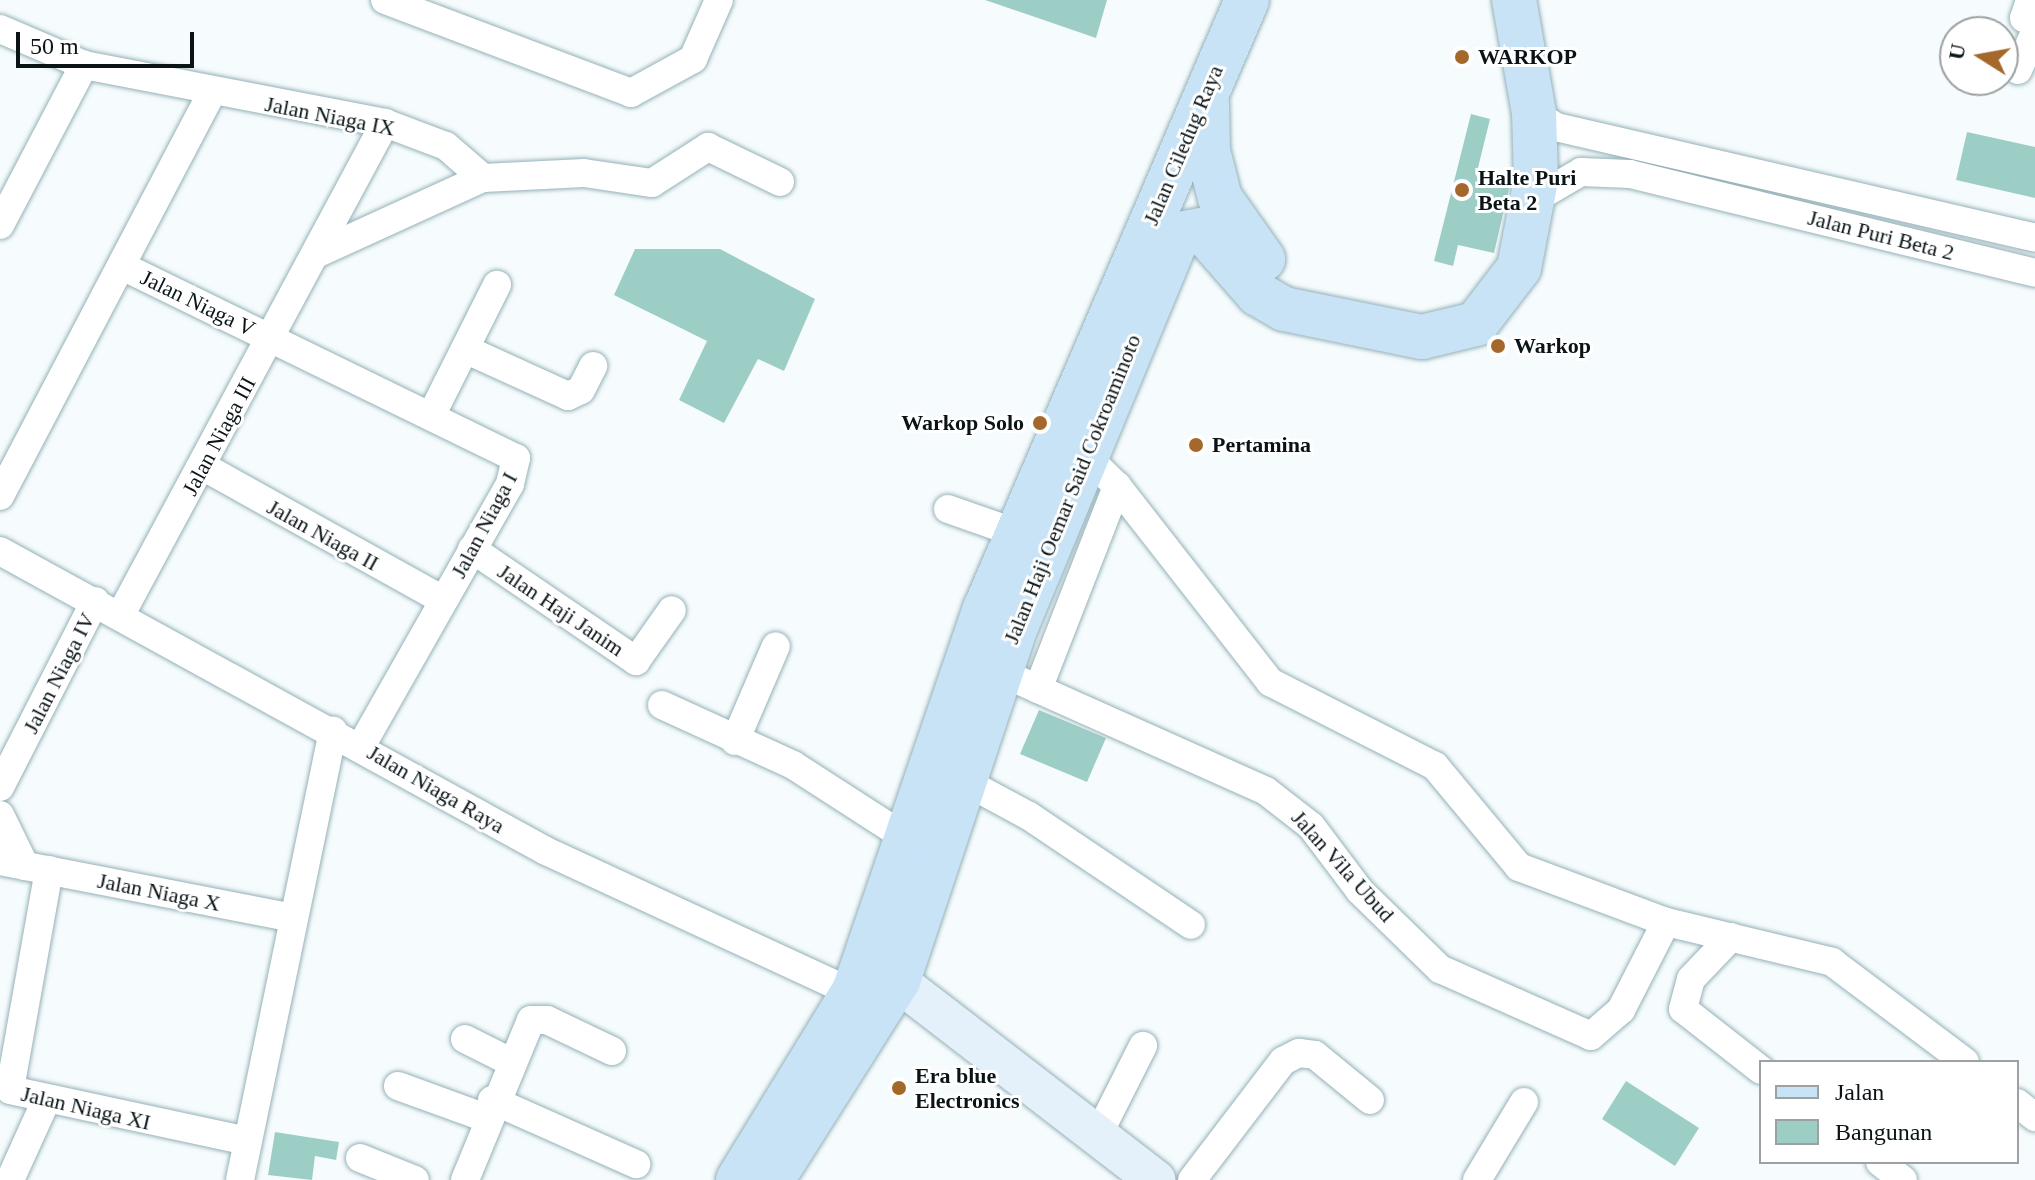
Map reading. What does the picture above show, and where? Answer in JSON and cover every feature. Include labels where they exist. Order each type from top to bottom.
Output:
[{"type":"main road","name":"Jalan Ciledug Raya","points":[[1134,295],[1162,231],[1211,81],[1247,0]]},
{"type":"main road","points":[[1162,231],[1199,228],[1270,303],[1355,326],[1434,337],[1476,324],[1510,286],[1533,200],[1534,113],[1514,0]]},
{"type":"main road","points":[[1211,81],[1209,159],[1232,220],[1283,277],[1355,326]]},
{"type":"main road","name":"Jalan Haji Oemar Said Cokroaminoto","points":[[738,1180],[875,984],[908,839],[1016,533],[1072,442],[1134,295]]},
{"type":"main road","name":"Jalan Haji Oemar Said Cokroaminoto","points":[[772,1180],[875,984],[964,781],[1019,681],[1072,442]]},
{"type":"main road","points":[[875,984],[1098,1135],[1155,1180]]},
{"type":"street","points":[[400,2],[631,93],[693,59],[719,0]]},
{"type":"street","points":[[2030,0],[2024,18],[2035,23]]},
{"type":"street","name":"Jalan Niaga IX","points":[[0,29],[84,65],[211,94],[385,123],[446,146],[483,178]]},
{"type":"street","points":[[2019,68],[2035,32]]},
{"type":"street","points":[[0,225],[84,65]]},
{"type":"street","points":[[0,496],[126,268],[211,94]]},
{"type":"street","name":"Jalan Puri Beta 2","points":[[1534,113],[1556,127],[1634,142],[2035,238]]},
{"type":"street","name":"Jalan Niaga III","points":[[120,616],[204,467],[385,123]]},
{"type":"street","points":[[1630,174],[1634,142]]},
{"type":"street","points":[[316,254],[483,178],[569,172],[652,183],[708,147],[780,182]]},
{"type":"street","points":[[1728,198],[1731,165]]},
{"type":"street","name":"Jalan Puri Beta 2","points":[[1533,200],[1581,172],[1630,174],[2035,273]]},
{"type":"street","points":[[1995,263],[2002,230]]},
{"type":"street","name":"Jalan Niaga V","points":[[126,268],[270,338]]},
{"type":"street","points":[[431,416],[467,350],[497,285]]},
{"type":"street","name":"Jalan Niaga I","points":[[270,338],[516,458],[510,484],[361,746]]},
{"type":"street","points":[[467,350],[568,396],[581,390],[593,366]]},
{"type":"street","points":[[1072,442],[1117,486],[1270,682],[1429,761],[1519,867],[1666,922],[1832,962],[1962,1060]]},
{"type":"street","name":"Jalan Niaga II","points":[[204,467],[443,600]]},
{"type":"street","points":[[1019,681],[1117,486]]},
{"type":"street","points":[[948,509],[1016,533]]},
{"type":"street","name":"Jalan Haji Janim","points":[[472,549],[636,661],[672,610]]},
{"type":"street","name":"Jalan Niaga Raya","points":[[0,551],[642,900],[875,984]]},
{"type":"street","name":"Jalan Niaga IV","points":[[0,787],[95,601]]},
{"type":"street","points":[[735,741],[776,646]]},
{"type":"street","name":"Jalan Vila Ubud","points":[[1019,681],[1266,791],[1311,826],[1360,891],[1440,969],[1591,1036],[1621,1010],[1666,922]]},
{"type":"street","points":[[662,705],[793,765],[908,839]]},
{"type":"street","points":[[240,1180],[333,731]]},
{"type":"street","points":[[964,781],[1029,816],[1191,925]]},
{"type":"street","points":[[0,815],[25,866]]},
{"type":"street","name":"Jalan Niaga X","points":[[25,866],[293,918]]},
{"type":"street","name":"Jalan Niaga XI","points":[[25,866],[11,1003],[10,1090],[45,1103],[248,1141]]},
{"type":"street","points":[[1731,937],[1691,979],[1683,1009],[1759,1068]]},
{"type":"street","points":[[465,1180],[509,1061],[536,1018],[612,1051]]},
{"type":"street","points":[[465,1039],[509,1061]]},
{"type":"street","points":[[1098,1135],[1143,1046]]},
{"type":"street","points":[[1192,1180],[1283,1061],[1299,1053],[1315,1055],[1370,1100]]},
{"type":"street","points":[[398,1086],[489,1109],[636,1164]]},
{"type":"street","points":[[1477,1180],[1524,1102]]},
{"type":"street","points":[[10,1180],[45,1103]]},
{"type":"street","points":[[2019,1105],[2035,1117]]},
{"type":"street","points":[[360,1158],[415,1180]]},
{"type":"street","points":[[1883,1164],[1903,1180]]},
{"type":"building","points":[[985,0],[1107,0],[1096,38]]},
{"type":"building","points":[[1471,114],[1490,119],[1476,176],[1510,184],[1494,253],[1458,245],[1453,266],[1434,261]]},
{"type":"building","points":[[1967,132],[2035,147],[2035,198],[1956,180]]},
{"type":"building","points":[[635,249],[720,249],[815,299],[784,371],[758,359],[724,423],[679,400],[707,341],[614,295]]},
{"type":"building","points":[[1039,710],[1106,738],[1087,782],[1020,754]]},
{"type":"building","points":[[1626,1081],[1699,1128],[1675,1166],[1602,1119]]},
{"type":"building","points":[[275,1132],[339,1142],[336,1160],[315,1156],[312,1180],[268,1175]]},
{"type":"place","name":"WARKOP","points":[[1462,57]]},
{"type":"place","name":"Halte Puri Beta 2","points":[[1462,190]]},
{"type":"place","name":"Warkop","points":[[1498,346]]},
{"type":"place","name":"Warkop Solo","points":[[1040,423]]},
{"type":"place","name":"Pertamina","points":[[1196,445]]},
{"type":"place","name":"Era blue Electronics","points":[[899,1088]]}]
